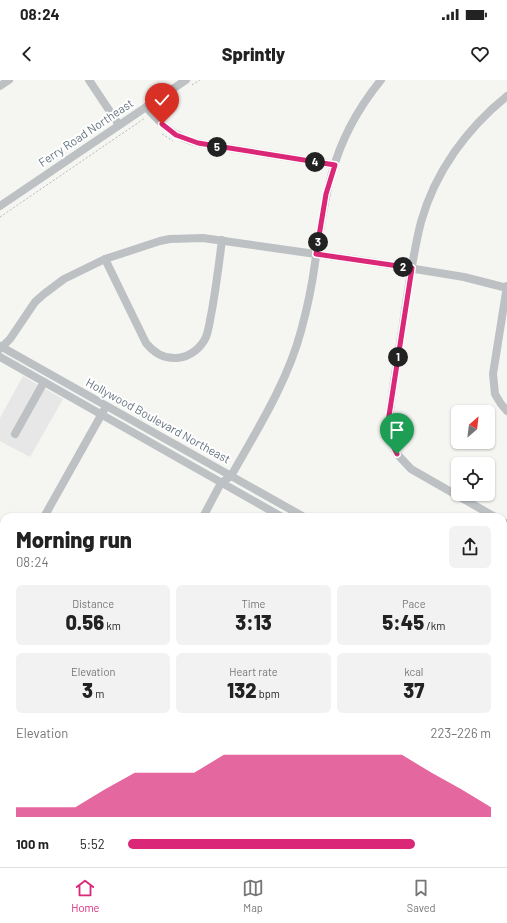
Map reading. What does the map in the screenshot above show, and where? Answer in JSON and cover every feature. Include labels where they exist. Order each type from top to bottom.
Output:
[{"type":"street","points":[[0,86],[9,80]]},
{"type":"street","points":[[89,80],[120,125]]},
{"type":"street","points":[[205,513],[221,482],[231,476],[277,392],[290,364],[300,332],[316,254],[326,194],[335,165],[342,145],[354,120],[381,80]]},
{"type":"street","name":"Ferry Road Northeast","points":[[0,206],[120,125],[148,110],[187,84]]},
{"type":"street","points":[[488,513],[411,469],[397,454],[391,442],[388,422],[412,268],[423,215],[438,179],[451,158],[480,120],[507,96]]},
{"type":"street","points":[[148,110],[169,130],[188,141],[335,165]]},
{"type":"street","points":[[0,347],[10,339],[35,302],[44,294],[64,279],[105,259],[170,239],[203,238],[222,240],[412,268],[464,277],[507,287],[493,374],[495,394],[507,411]]},
{"type":"street","points":[[105,259],[146,343],[158,354],[169,358],[180,358],[194,351],[200,346],[206,337],[213,303],[222,240]]},
{"type":"street","name":"Hollywood Boulevard Northeast","points":[[0,347],[297,513]]},
{"type":"street","name":"Hollywood Boulevard Northeast","points":[[0,357],[275,513]]},
{"type":"street","points":[[15,434],[44,382]]},
{"type":"street","points":[[46,513],[107,406]]},
{"type":"path","points":[[187,84],[200,80]]},
{"type":"path","points":[[0,217],[136,125],[148,110]]},
{"type":"shaded area","points":[[23,376],[63,399],[30,457],[0,441],[0,418]]},
{"type":"route","points":[[162,124],[176,135],[188,141],[335,165],[326,194],[316,254],[412,268],[388,422],[391,442],[397,454]]}]
